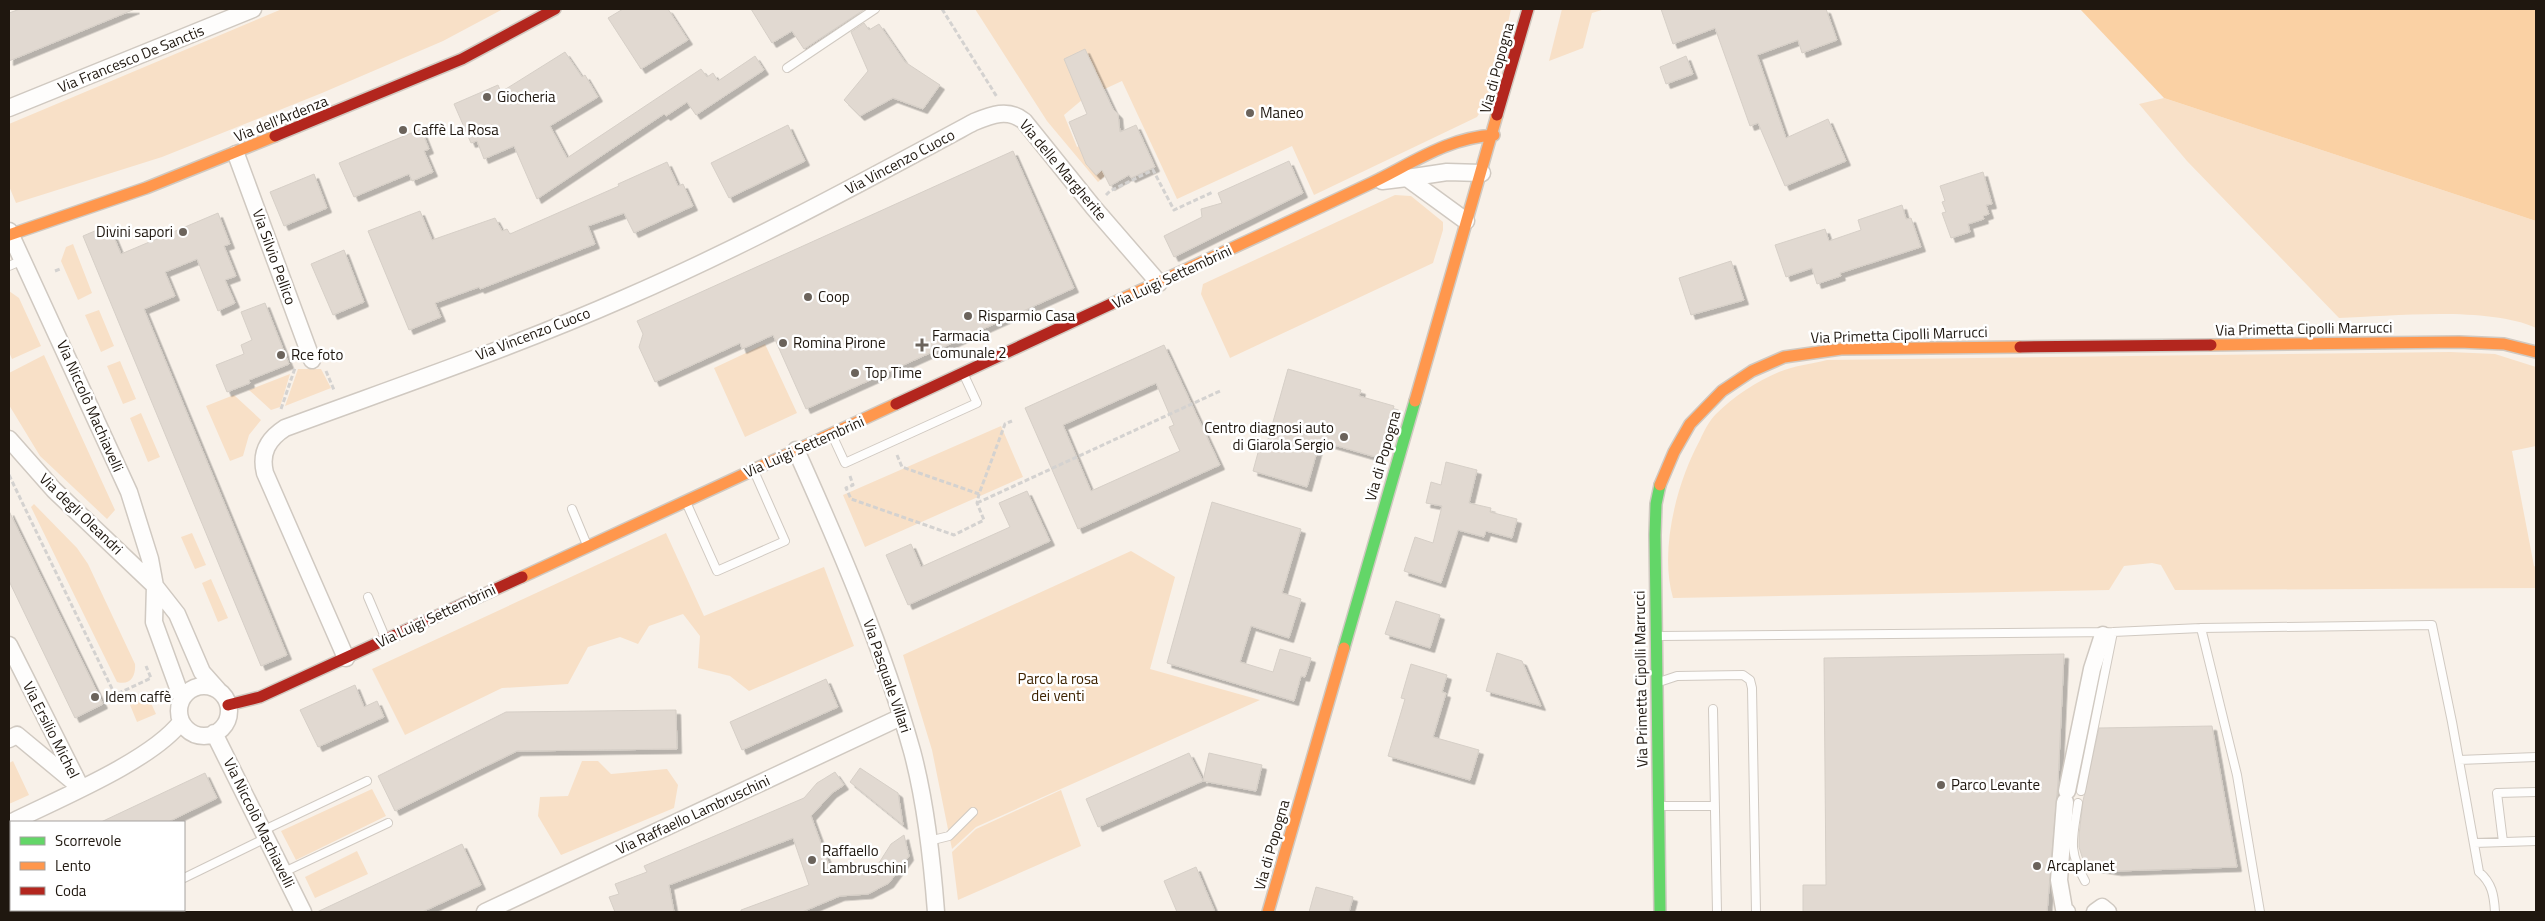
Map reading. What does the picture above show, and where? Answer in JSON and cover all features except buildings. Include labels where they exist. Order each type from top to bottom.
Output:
[{"type":"street","name":"Via Francesco De Sanctis","points":[[9,108],[253,9]]},
{"type":"street","name":"Via dell'Ardenza","points":[[9,234],[236,154],[462,59],[555,9]]},
{"type":"street","name":"Via di Popogna","points":[[1268,912],[1466,222],[1494,135],[1528,9]]},
{"type":"street","name":"Via delle Margherite","points":[[1004,113],[1018,116],[1024,121],[1094,208],[1159,283]]},
{"type":"street","name":"Via Vincenzo Cuoco","points":[[346,658],[263,464],[265,450],[278,433],[624,299],[806,212],[974,122],[1004,113]]},
{"type":"street","name":"Via Luigi Settembrini","points":[[228,705],[260,698],[685,500],[964,374],[1378,181],[1412,161],[1461,139],[1471,136],[1494,135]]},
{"type":"street","name":"Via Silvio Pellico","points":[[236,154],[317,362]]},
{"type":"street","name":"Via Luigi Settembrini","points":[[1378,181],[1447,172],[1482,173]]},
{"type":"street","points":[[1407,178],[1466,222]]},
{"type":"street","name":"Via Niccolò Machiavelli","points":[[9,234],[16,263],[129,492],[143,532],[155,586],[154,622],[182,699]]},
{"type":"street","name":"Via Primetta Cipolli Marrucci","points":[[1660,912],[1656,504],[1659,488],[1674,452],[1696,416],[1722,391],[1752,371],[1784,357],[1841,349],[2459,342],[2504,344],[2536,352]]},
{"type":"street","name":"Via degli Oleandri","points":[[9,439],[54,490],[155,586]]},
{"type":"street","name":"Via Pasquale Villari","points":[[796,450],[866,615],[901,717],[918,777],[929,841],[936,912]]},
{"type":"street","name":"Via Niccolò Machiavelli","points":[[155,586],[177,614],[202,672],[218,690]]},
{"type":"street","points":[[2067,912],[2064,909],[2059,880],[2092,669],[2108,633]]},
{"type":"street","name":"Via Ersilio Michel","points":[[9,644],[81,788]]},
{"type":"street","points":[[201,686],[218,690],[228,705],[226,722],[214,733],[199,735],[186,728],[181,722],[179,710],[182,699],[193,688],[201,686]]},
{"type":"street","name":"Via Raffaello Lambruschini","points":[[485,912],[901,717]]},
{"type":"street","points":[[15,821],[144,754],[172,734],[181,722]]},
{"type":"street","name":"Via Niccolò Machiavelli","points":[[214,733],[303,912]]},
{"type":"street","points":[[9,739],[17,735],[81,788]]},
{"type":"street","points":[[2095,912],[2102,907],[2108,912]]},
{"type":"lane","points":[[787,68],[875,9]]},
{"type":"lane","points":[[832,435],[845,463],[891,443],[977,403],[964,374]]},
{"type":"lane","points":[[685,500],[717,571],[785,541],[753,469]]},
{"type":"lane","points":[[572,509],[587,546]]},
{"type":"lane","points":[[368,597],[386,639]]},
{"type":"lane","points":[[1657,636],[2108,633],[2201,628],[2432,625],[2460,760],[2478,872],[2488,880],[2494,895],[2495,912]]},
{"type":"lane","points":[[2201,628],[2237,775],[2260,912]]},
{"type":"lane","points":[[1657,683],[1677,676],[1743,675],[1750,680],[1752,688],[1756,912]]},
{"type":"lane","points":[[1713,709],[1717,912]]},
{"type":"lane","points":[[2460,760],[2536,757]]},
{"type":"lane","points":[[185,877],[367,780]]},
{"type":"lane","points":[[2503,842],[2497,793],[2536,792]]},
{"type":"lane","points":[[2073,797],[2072,849],[2075,863],[2085,881]]},
{"type":"lane","points":[[1658,806],[1715,806]]},
{"type":"lane","points":[[929,841],[949,836],[973,812]]},
{"type":"lane","points":[[284,872],[388,823]]},
{"type":"lane","points":[[2474,843],[2536,841]]},
{"type":"path","name":"Via delle Margherite","points":[[942,9],[994,90],[1004,113]]},
{"type":"path","points":[[1094,208],[1110,191],[1153,170],[1174,210],[1213,192]]},
{"type":"path","points":[[55,271],[60,269]]},
{"type":"path","points":[[317,362],[334,390]]},
{"type":"path","points":[[280,412],[296,366]]},
{"type":"path","points":[[977,503],[1220,391]]},
{"type":"path","points":[[845,463],[854,485],[846,488],[851,499],[954,535],[984,520],[977,503],[979,494],[1005,424],[1012,421]]},
{"type":"path","points":[[891,443],[902,467],[979,494]]},
{"type":"path","points":[[9,475],[115,695],[151,678],[146,666]]},
{"type":"green space","points":[[282,9],[503,9],[443,41],[322,93],[162,157],[16,203],[9,186],[9,124]]},
{"type":"green space","name":"Maneo","points":[[975,9],[1511,9],[1493,92],[1477,117],[1314,195],[1292,146],[1177,199],[1122,81],[1083,99],[1064,115],[1077,147],[1086,143],[1121,162],[1098,182],[1047,121]]},
{"type":"green space","points":[[1562,9],[1605,9],[1592,13],[1583,48],[1549,61]]},
{"type":"green space","points":[[2164,98],[2536,221],[2536,328],[2516,321],[2467,315],[2412,314],[2339,318],[2187,161],[2139,104]]},
{"type":"green space","points":[[1395,195],[1411,196],[1443,222],[1443,230],[1433,263],[1230,358],[1201,294],[1203,284]]},
{"type":"green space","points":[[73,244],[92,293],[78,300],[61,261],[66,247]]},
{"type":"green space","points":[[9,291],[19,298],[41,346],[12,359],[9,352]]},
{"type":"green space","points":[[99,310],[114,346],[101,352],[85,315]]},
{"type":"green space","points":[[765,344],[797,413],[745,437],[714,368]]},
{"type":"green space","points":[[2450,352],[2495,354],[2536,367],[2536,446],[2512,451],[2534,566],[2536,567],[2536,588],[2175,590],[2161,565],[2152,563],[2124,566],[2109,590],[1673,598],[1669,579],[1669,538],[1684,476],[1703,433],[1713,417],[1730,402],[1754,385],[1784,370],[1827,360]]},
{"type":"green space","points":[[44,355],[115,510],[107,519],[40,456],[9,405],[9,373]]},
{"type":"green space","points":[[120,361],[136,399],[123,404],[107,366]]},
{"type":"green space","points":[[298,369],[321,369],[331,388],[285,406]]},
{"type":"green space","points":[[290,374],[280,407],[271,410],[249,390]]},
{"type":"green space","points":[[234,395],[261,420],[249,435],[243,456],[230,461],[206,406]]},
{"type":"green space","points":[[141,413],[160,457],[148,462],[130,418]]},
{"type":"green space","points":[[1001,426],[1023,477],[865,547],[843,495]]},
{"type":"green space","points":[[34,504],[77,548],[88,564],[135,664],[135,672],[129,681],[117,682],[31,507]]},
{"type":"green space","points":[[192,533],[206,565],[195,569],[181,537]]},
{"type":"green space","points":[[666,533],[704,616],[824,567],[854,646],[749,691],[730,676],[698,668],[700,636],[683,614],[649,626],[638,644],[620,637],[588,647],[568,684],[502,688],[405,735],[372,669]]},
{"type":"green space","name":"Parco la rosa dei venti","points":[[1131,551],[1175,577],[1150,669],[1260,700],[976,827],[952,849],[932,750],[903,655]]},
{"type":"green space","points":[[211,579],[228,618],[218,622],[202,583]]},
{"type":"green space","points":[[146,692],[156,714],[137,722],[128,700]]},
{"type":"green space","points":[[13,761],[29,795],[9,804],[9,763]]},
{"type":"green space","points":[[582,761],[598,761],[611,774],[667,769],[678,785],[674,808],[561,855],[538,816],[540,797],[568,796]]},
{"type":"green space","points":[[372,789],[386,816],[296,860],[281,831]]},
{"type":"green space","points":[[1061,790],[1081,846],[958,900],[952,852],[976,829]]},
{"type":"green space","points":[[357,851],[368,874],[315,898],[305,877]]},
{"type":"shaded area","points":[[2080,9],[2536,9],[2536,221],[2164,98]]},
{"type":"traffic: fast","points":[[1344,648],[1415,401]]},
{"type":"traffic: fast","points":[[1660,485],[1656,504],[1655,535],[1660,912]]},
{"type":"traffic: slow","points":[[1415,401],[1497,115]]},
{"type":"traffic: slow","points":[[1111,304],[1333,201],[1427,154],[1459,141],[1494,135]]},
{"type":"traffic: slow","points":[[9,235],[146,188],[275,136]]},
{"type":"traffic: slow","points":[[2211,345],[2459,342],[2504,344],[2536,352]]},
{"type":"traffic: slow","points":[[1660,485],[1674,452],[1690,424],[1722,391],[1752,371],[1784,357],[1841,349],[2020,347]]},
{"type":"traffic: slow","points":[[522,577],[896,404]]},
{"type":"traffic: slow","points":[[1268,912],[1344,648]]},
{"type":"traffic: jam","points":[[275,136],[462,59],[555,9]]},
{"type":"traffic: jam","points":[[1497,115],[1528,9]]},
{"type":"traffic: jam","points":[[896,404],[1111,304]]},
{"type":"traffic: jam","points":[[2020,347],[2211,345]]},
{"type":"traffic: jam","points":[[228,705],[260,697],[522,577]]},
{"type":"place","name":"Giocheria","points":[[487,97]]},
{"type":"place","name":"Maneo","points":[[1250,113]]},
{"type":"place","name":"Caffè La Rosa","points":[[403,130]]},
{"type":"place","name":"Divini sapori","points":[[183,232]]},
{"type":"place","name":"Coop","points":[[808,297]]},
{"type":"place","name":"Risparmio Casa","points":[[968,316]]},
{"type":"place","name":"Romina Pirone","points":[[783,343]]},
{"type":"place","name":"Farmacia Comunale 2","points":[[922,345]]},
{"type":"place","name":"Rce foto","points":[[281,355]]},
{"type":"place","name":"Top Time","points":[[855,373]]},
{"type":"place","name":"Centro diagnosi auto di Giarola Sergio","points":[[1344,437]]},
{"type":"place","name":"Idem caffè","points":[[95,697]]},
{"type":"place","name":"Parco Levante","points":[[1941,785]]},
{"type":"place","name":"Raffaello Lambruschini","points":[[812,860]]},
{"type":"place","name":"Arcaplanet","points":[[2037,866]]}]
